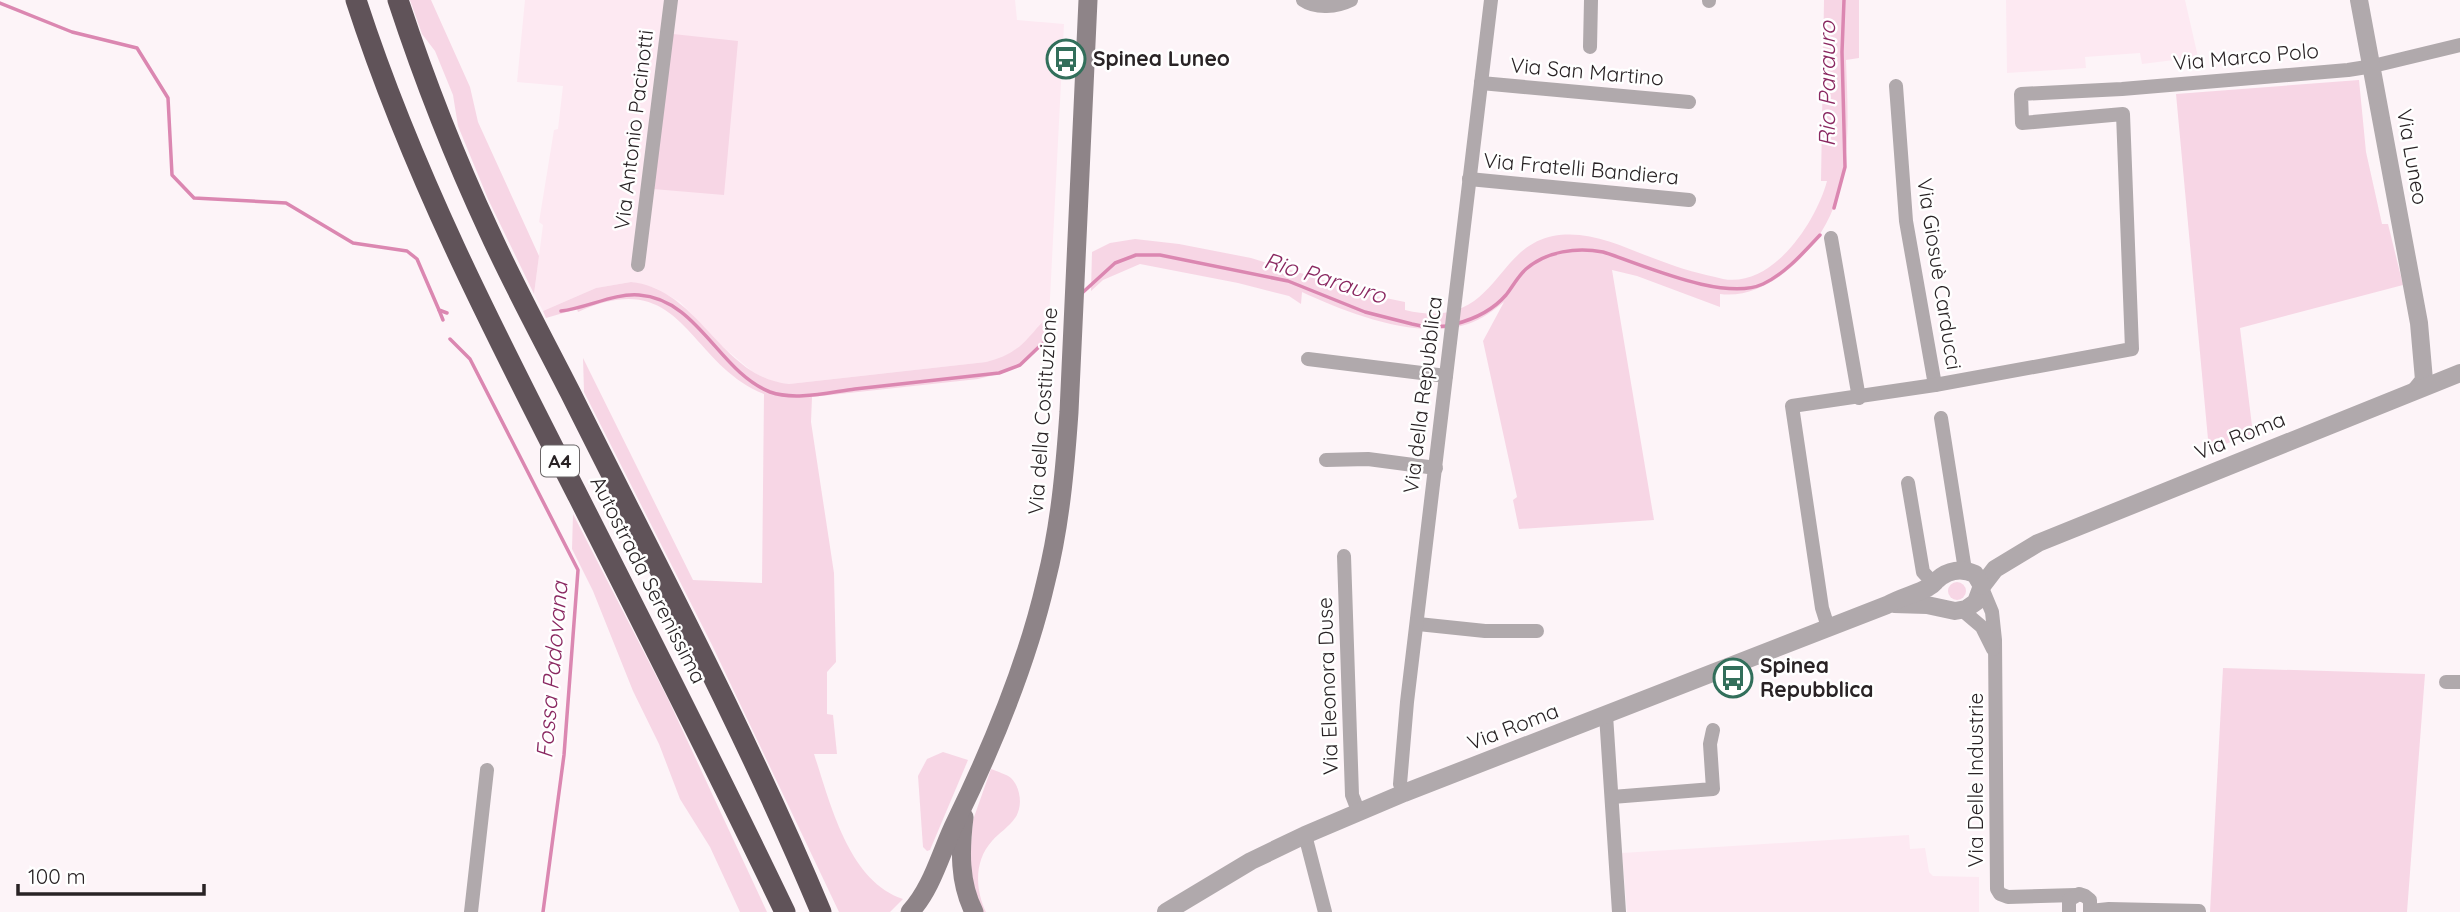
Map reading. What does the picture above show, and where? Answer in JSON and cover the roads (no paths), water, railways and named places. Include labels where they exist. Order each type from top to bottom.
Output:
[{"type":"highway","name":"Autostrada Serenissima","points":[[356,0],[376,63],[451,240],[502,348],[697,730],[785,912]]},
{"type":"highway","name":"Autostrada Serenissima","points":[[398,0],[449,138],[489,232],[729,710],[786,828],[821,912]]},
{"type":"main road","name":"Via della Costituzione","points":[[967,802],[1020,670],[1035,623],[1057,527],[1069,412],[1089,3]]},
{"type":"main road","points":[[910,912],[924,892],[967,802]]},
{"type":"main road","points":[[967,802],[961,841],[961,866],[966,894],[974,912]]},
{"type":"street","name":"Via Antonio Pacinotti","points":[[638,265],[671,0]]},
{"type":"street","points":[[1303,0],[1326,5],[1338,5],[1351,0]]},
{"type":"street","name":"Via della Repubblica","points":[[1404,793],[1400,784],[1407,702],[1491,0]]},
{"type":"street","points":[[1590,47],[1591,0]]},
{"type":"street","name":"Via Luneo","points":[[2359,0],[2419,323],[2424,378],[2416,390]]},
{"type":"street","name":"Via Marco Polo","points":[[2123,114],[2022,123],[2021,94],[2122,89],[2373,66],[2460,46]]},
{"type":"street","name":"Via San Martino","points":[[1481,83],[1689,102]]},
{"type":"street","name":"Via Giosuè Carducci","points":[[1896,86],[1906,220],[1935,385]]},
{"type":"street","points":[[2122,89],[2123,114]]},
{"type":"street","name":"Via Giosuè Carducci","points":[[1828,627],[1822,608],[1792,407],[1859,398],[2132,349],[2123,114]]},
{"type":"street","name":"Via Fratelli Bandiera","points":[[1469,179],[1689,200]]},
{"type":"street","points":[[1831,238],[1859,398]]},
{"type":"street","name":"Via Luneo","points":[[2419,323],[2441,380]]},
{"type":"street","points":[[1308,359],[1446,376]]},
{"type":"street","name":"Via Roma","points":[[1166,912],[1231,872],[1305,835],[1404,793],[1886,605],[1933,585],[1952,572],[1967,571],[1999,553],[2038,542],[2460,373]]},
{"type":"street","points":[[1941,418],[1967,571],[1979,577],[1982,587]]},
{"type":"street","points":[[1326,460],[1368,459],[1436,468]]},
{"type":"street","points":[[1908,483],[1923,572],[1933,585],[1932,598],[1940,609]]},
{"type":"street","name":"Via Roma","points":[[1886,605],[1913,603],[1969,616],[1982,587],[1995,569],[2038,542]]},
{"type":"street","name":"Via Eleonora Duse","points":[[1345,556],[1352,795],[1359,813]]},
{"type":"street","name":"Via Delle Industrie","points":[[1982,587],[1992,612],[1996,656],[1997,889],[2005,897],[2076,895]]},
{"type":"street","points":[[1969,616],[1992,612]]},
{"type":"street","name":"Via Delle Industrie","points":[[1969,616],[1989,638],[1996,656]]},
{"type":"street","points":[[1418,624],[1485,631],[1537,631]]},
{"type":"street","points":[[1606,715],[1619,912]]},
{"type":"street","points":[[1612,797],[1713,789],[1710,744],[1713,730]]},
{"type":"street","points":[[471,912],[487,770]]},
{"type":"street","points":[[1305,835],[1325,912]]},
{"type":"street","points":[[2069,911],[2070,900],[2076,895],[2085,896],[2090,908],[2199,911]]},
{"type":"street","points":[[2050,897],[2069,911]]},
{"type":"waterway","name":"Rio Parauro","points":[[1834,208],[1845,167],[1842,52],[1844,0]]},
{"type":"waterway","name":"Rio Parauro","points":[[0,3],[72,32],[137,48],[168,98],[172,175],[194,198],[286,203],[353,243],[407,251],[417,259],[439,310],[447,313]]},
{"type":"waterway","name":"Rio Parauro","points":[[1455,324],[1489,310],[1501,301],[1526,269],[1553,254],[1583,250],[1603,252],[1684,280],[1727,288],[1747,288],[1763,284],[1779,274],[1820,235]]},
{"type":"waterway","name":"Rio Parauro","points":[[1081,294],[1115,263],[1136,255],[1160,255],[1288,281],[1365,312],[1412,324],[1426,327],[1448,326]]},
{"type":"waterway","name":"Rio Parauro","points":[[561,311],[630,295],[659,299],[693,322],[736,369],[752,382],[770,392],[790,396],[999,373],[1020,365],[1043,343]]},
{"type":"waterway","name":"Fossa Padovana","points":[[439,310],[443,320]]},
{"type":"waterway","name":"Fossa Padovana","points":[[450,339],[470,359],[578,570],[564,755],[543,912]]},
{"type":"place","name":"Spinea Luneo","points":[[1066,59]]},
{"type":"place","name":"Spinea Repubblica","points":[[1733,678]]}]
